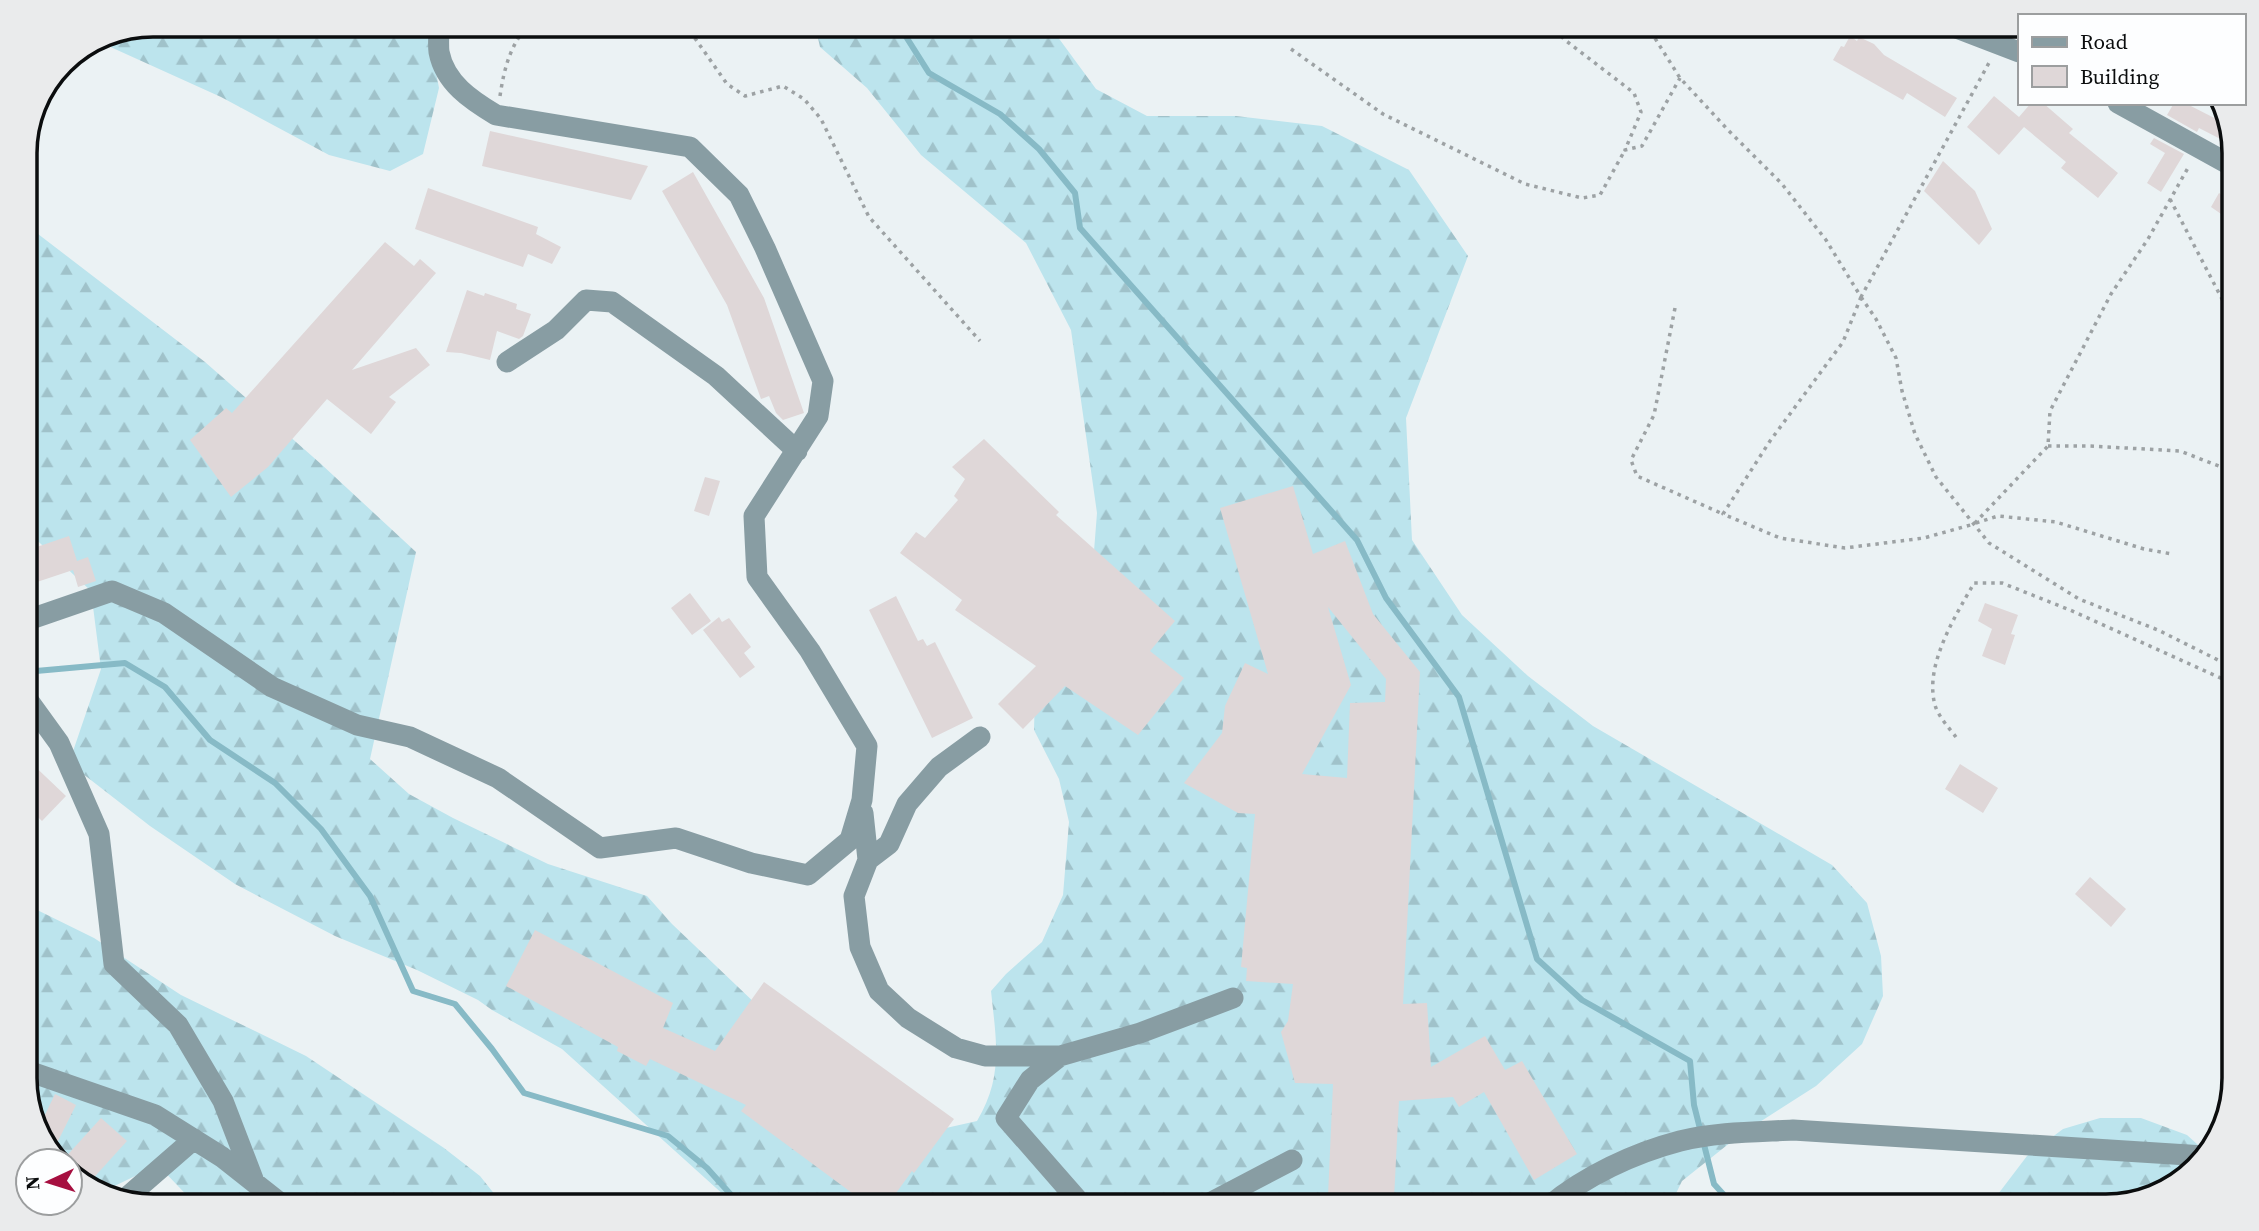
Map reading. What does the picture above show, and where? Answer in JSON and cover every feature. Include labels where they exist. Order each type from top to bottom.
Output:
[{"type":"street","points":[[439,37],[439,52],[450,80],[472,101],[496,115],[690,147],[739,195],[765,248],[823,381],[818,416],[754,516],[757,577],[810,651],[867,746],[862,800],[867,860],[854,896],[860,947],[879,992],[908,1018],[956,1048],[985,1056],[1060,1056],[1140,1033],[1233,998]]},
{"type":"street","points":[[1980,37],[2018,52]]},
{"type":"street","points":[[2122,105],[2222,160]]},
{"type":"street","points":[[507,362],[556,330],[586,300],[612,302],[716,376],[797,451]]},
{"type":"street","points":[[37,617],[112,591],[164,613],[272,687],[358,725],[410,737],[498,778],[600,848],[676,838],[751,863],[808,875],[850,840],[862,800]]},
{"type":"street","points":[[37,713],[59,743],[99,834],[114,964],[178,1025],[223,1101],[253,1179]]},
{"type":"street","points":[[867,860],[888,845],[907,804],[939,767],[980,737]]},
{"type":"street","points":[[1060,1056],[1030,1080],[1006,1118],[1072,1194]]},
{"type":"street","points":[[37,1074],[155,1115],[253,1179],[270,1194]]},
{"type":"street","points":[[1566,1194],[1613,1165],[1679,1142],[1731,1133],[1793,1130],[2194,1155]]},
{"type":"street","points":[[133,1192],[194,1139]]},
{"type":"street","points":[[1227,1194],[1292,1160]]},
{"type":"path","points":[[496,115],[506,64],[519,37]]},
{"type":"path","points":[[694,37],[727,84],[745,96],[783,86],[804,99],[821,119],[869,216],[980,341]]},
{"type":"path","points":[[1291,49],[1383,114],[1525,184],[1582,198],[1600,195],[1625,150],[1641,112],[1634,93],[1562,37]]},
{"type":"path","points":[[1654,37],[1681,78],[1782,184],[1826,240],[1876,319],[1896,358],[1902,391],[1915,434],[1936,477],[1989,543],[2079,599],[2158,630],[2222,662]]},
{"type":"path","points":[[1723,514],[1770,441],[1843,342],[1861,297],[1998,44]]},
{"type":"path","points":[[1625,150],[1642,146],[1681,78]]},
{"type":"path","points":[[1974,524],[2048,446],[2050,411],[2111,294],[2148,239],[2199,148]]},
{"type":"path","points":[[2170,199],[2222,299]]},
{"type":"path","points":[[1675,307],[1654,415],[1630,460],[1637,476],[1780,538],[1844,548],[1924,538],[1998,516],[2056,522],[2144,549],[2172,554]]},
{"type":"path","points":[[2048,446],[2180,451],[2222,467]]},
{"type":"path","points":[[1956,737],[1935,707],[1932,676],[1952,622],[1974,583],[2002,583],[2070,610],[2222,679]]},
{"type":"green space","points":[[153,37],[429,37],[439,88],[423,154],[390,171],[329,155],[221,97],[108,46],[137,38]]},
{"type":"green space","points":[[818,37],[1058,37],[1096,89],[1147,116],[1236,116],[1322,126],[1409,170],[1468,256],[1406,418],[1412,540],[1462,615],[1528,676],[1593,726],[1832,865],[1867,903],[1881,956],[1883,996],[1862,1044],[1816,1086],[1741,1134],[1682,1181],[1676,1194],[723,1194],[562,1049],[478,1000],[417,970],[335,936],[235,884],[150,826],[69,763],[101,669],[91,591],[37,540],[37,233],[205,362],[416,552],[370,759],[409,794],[453,818],[548,864],[647,896],[672,924],[778,1025],[946,1128],[977,1121],[986,1105],[995,1073],[996,1042],[991,991],[1042,942],[1063,895],[1069,822],[1059,779],[1034,730],[1035,692],[1091,589],[1097,513],[1071,330],[1026,243],[921,155],[867,88],[820,47]]},
{"type":"green space","points":[[37,910],[94,938],[181,995],[306,1056],[444,1148],[480,1176],[494,1194],[186,1194],[158,1165],[113,1187],[101,1182],[84,1172],[84,1147],[59,1147],[49,1130],[43,1116],[37,1086]]},
{"type":"green space","points":[[2100,1118],[2141,1118],[2187,1135],[2200,1147],[2164,1179],[2136,1190],[2106,1194],[1998,1194],[2027,1156],[2063,1129]]},
{"type":"building","points":[[1849,37],[1857,41],[1859,37],[1957,98],[1945,117],[1907,93],[1903,100],[1833,60],[1841,46],[1844,47]]},
{"type":"building","points":[[1994,96],[2019,117],[2029,105],[2045,105],[2073,129],[2069,133],[2118,173],[2098,198],[2061,168],[2066,162],[2024,127],[1999,155],[1967,127]]},
{"type":"building","points":[[2173,105],[2189,105],[2217,119],[2221,139],[2199,128],[2197,132],[2167,115]]},
{"type":"building","points":[[490,131],[648,166],[631,200],[482,166]]},
{"type":"building","points":[[2154,138],[2184,154],[2161,192],[2147,183],[2165,153],[2150,144]]},
{"type":"building","points":[[1943,161],[1975,191],[1992,229],[1979,245],[1924,191]]},
{"type":"building","points":[[693,172],[764,298],[804,413],[783,420],[776,413],[769,396],[761,399],[727,305],[662,191]]},
{"type":"building","points":[[428,188],[538,227],[536,234],[561,247],[552,264],[528,254],[523,267],[415,229]]},
{"type":"building","points":[[2219,193],[2222,195],[2222,215],[2211,207]]},
{"type":"building","points":[[385,242],[414,266],[420,259],[436,273],[352,370],[416,348],[430,365],[389,397],[396,402],[371,434],[327,399],[268,467],[231,497],[190,440],[226,408],[232,413]]},
{"type":"building","points":[[467,290],[517,304],[516,309],[531,314],[523,336],[519,339],[497,331],[490,360],[446,352]]},
{"type":"building","points":[[984,439],[1059,512],[1056,515],[1175,621],[1150,651],[1184,678],[1138,735],[1065,686],[1023,729],[998,704],[1036,666],[955,610],[962,600],[900,553],[916,532],[925,538],[958,500],[954,496],[965,479],[952,467]]},
{"type":"building","points":[[705,477],[720,481],[709,516],[694,511]]},
{"type":"building","points":[[1293,486],[1313,554],[1345,541],[1373,614],[1420,672],[1403,1004],[1427,1003],[1431,1067],[1485,1036],[1505,1070],[1522,1061],[1577,1154],[1534,1180],[1484,1092],[1459,1107],[1453,1097],[1399,1101],[1394,1194],[1328,1194],[1333,1084],[1295,1083],[1281,1032],[1288,1021],[1293,984],[1246,981],[1247,968],[1241,967],[1255,814],[1238,813],[1184,783],[1222,733],[1225,706],[1245,663],[1268,674],[1220,508]],"holes":[[[1328,607],[1386,679],[1385,702],[1350,703],[1347,778],[1302,774],[1351,685]]]},
{"type":"building","points":[[69,536],[77,561],[88,557],[96,581],[78,587],[73,570],[37,582],[37,547]]},
{"type":"building","points":[[690,593],[711,621],[692,635],[671,608]]},
{"type":"building","points":[[896,596],[918,641],[923,639],[927,646],[935,642],[973,718],[932,738],[869,610]]},
{"type":"building","points":[[1985,603],[2018,615],[2011,634],[2015,635],[2005,665],[1982,656],[1992,629],[1978,621]]},
{"type":"building","points":[[719,617],[722,622],[729,618],[751,647],[744,653],[755,667],[740,678],[703,630]]},
{"type":"building","points":[[1960,764],[1998,788],[1983,813],[1945,789]]},
{"type":"building","points":[[37,768],[66,796],[42,821],[37,816]]},
{"type":"building","points":[[2090,877],[2126,909],[2111,927],[2075,894]]},
{"type":"building","points":[[535,930],[673,1003],[663,1028],[715,1051],[764,982],[954,1119],[895,1194],[853,1194],[741,1111],[746,1105],[650,1059],[646,1066],[617,1051],[618,1047],[506,986]]},
{"type":"building","points":[[55,1094],[76,1105],[57,1143],[44,1118]]},
{"type":"building","points":[[101,1118],[127,1141],[93,1178],[84,1172],[84,1147],[75,1147]]},
{"type":"waterway","points":[[906,37],[929,73],[1000,114],[1039,149],[1075,193],[1080,228],[1357,540],[1386,598],[1459,697],[1537,959],[1582,1000],[1690,1061],[1694,1105],[1714,1184],[1723,1194]]},
{"type":"waterway","points":[[37,671],[125,663],[165,687],[210,740],[275,783],[321,829],[370,896],[413,991],[455,1004],[524,1093],[668,1136],[707,1168],[730,1194]]}]
